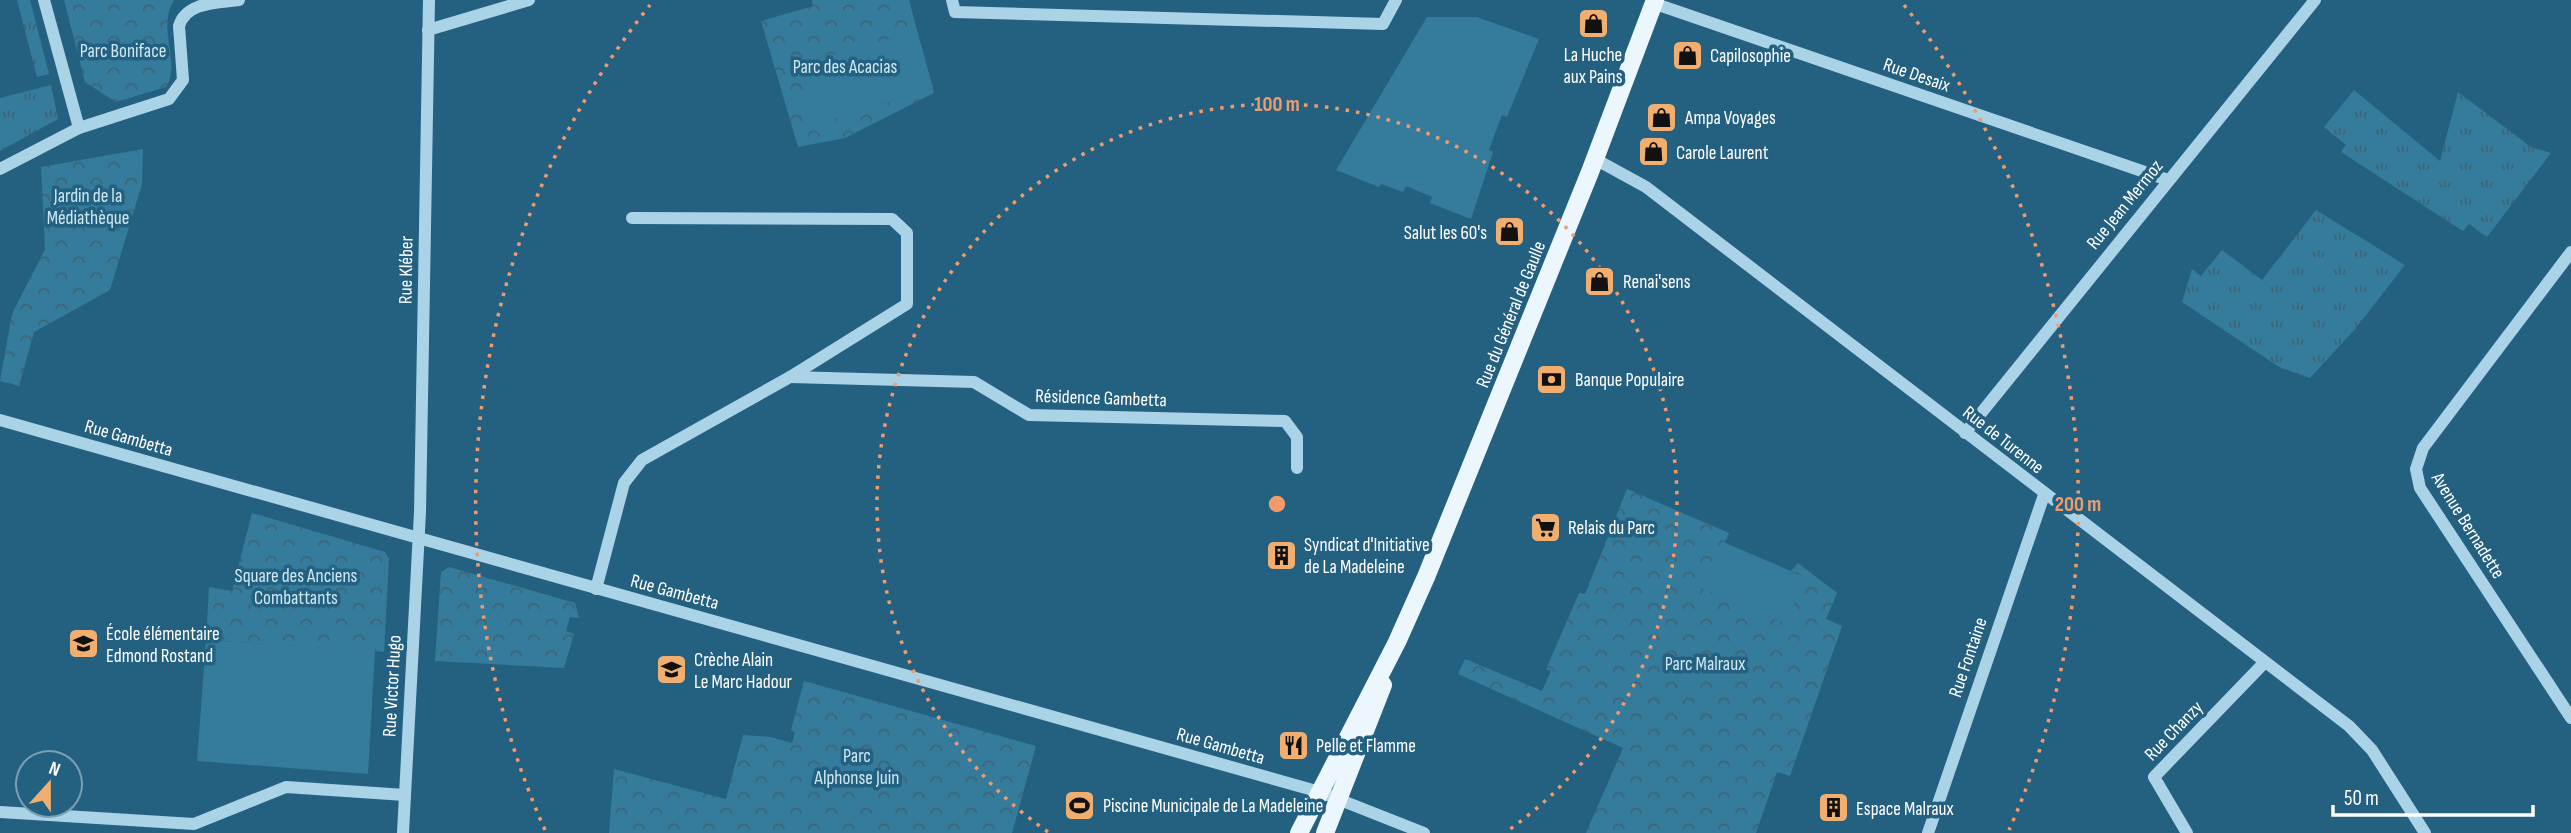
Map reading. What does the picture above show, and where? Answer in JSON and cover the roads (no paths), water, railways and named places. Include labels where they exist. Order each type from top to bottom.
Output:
[{"type":"main road","name":"Rue du Général de Gaulle","points":[[1325,833],[1397,642],[1595,159],[1654,2]]},
{"type":"main road","name":"Rue du Général de Gaulle","points":[[1299,833],[1397,642]]},
{"type":"street","points":[[44,0],[79,128]]},
{"type":"street","points":[[0,169],[79,128],[169,99],[183,80],[181,19],[185,13],[200,6],[239,0]]},
{"type":"street","name":"Rue Kléber","points":[[418,540],[429,0]]},
{"type":"street","points":[[428,30],[529,0]]},
{"type":"street","points":[[952,0],[955,12],[1383,24],[1396,0]]},
{"type":"street","name":"Rue Jean Mermoz","points":[[1965,433],[2315,0]]},
{"type":"street","name":"Rue Desaix","points":[[1654,2],[2168,180]]},
{"type":"street","name":"Rue de Turenne","points":[[1595,159],[1646,187],[2362,738],[2425,833]]},
{"type":"street","points":[[596,589],[624,483],[642,460],[790,377],[907,304],[907,233],[892,219],[632,218]]},
{"type":"street","name":"Avenue Bernadette","points":[[2571,252],[2423,448],[2416,469],[2420,488],[2571,718]]},
{"type":"street","name":"Résidence Gambetta","points":[[790,377],[974,383],[1029,415],[1285,421],[1297,437],[1297,468]]},
{"type":"street","name":"Rue Gambetta","points":[[0,420],[418,540],[1320,792],[1424,833]]},
{"type":"street","name":"Rue Fontaine","points":[[1928,833],[2044,495]]},
{"type":"street","name":"Rue Victor Hugo","points":[[403,833],[418,540]]},
{"type":"street","name":"Rue Chanzy","points":[[2187,833],[2154,777],[2264,663]]},
{"type":"street","points":[[0,812],[194,824],[286,787],[405,795]]},
{"type":"place","name":"La Huche aux Pains","points":[[1593,23]]},
{"type":"place","name":"Capilosophie","points":[[1687,55]]},
{"type":"place","name":"Ampa Voyages","points":[[1662,117]]},
{"type":"place","name":"Carole Laurent","points":[[1653,152]]},
{"type":"place","name":"Salut les 60's","points":[[1510,232]]},
{"type":"place","name":"Renai'sens","points":[[1600,281]]},
{"type":"place","name":"Banque Populaire","points":[[1552,379]]},
{"type":"place","name":"Relais du Parc","points":[[1545,527]]},
{"type":"place","name":"Syndicat d'Initiative de La Madeleine","points":[[1281,555]]},
{"type":"place","name":"École élémentaire Edmond Rostand","points":[[83,644]]},
{"type":"place","name":"Crèche Alain Le Marc Hadour","points":[[671,670]]},
{"type":"place","name":"Pelle et Flamme","points":[[1293,745]]},
{"type":"place","name":"Piscine Municipale de La Madeleine","points":[[1080,805]]},
{"type":"place","name":"Espace Malraux","points":[[1833,808]]},
{"type":"park label","name":"Parc Boniface","points":[[123,50]]},
{"type":"park label","name":"Parc des Acacias","points":[[845,66]]},
{"type":"park label","name":"Jardin de la Médiathèque","points":[[88,206]]},
{"type":"park label","name":"Square des Anciens Combattants","points":[[296,586]]},
{"type":"park label","name":"Parc Malraux","points":[[1705,663]]},
{"type":"park label","name":"Parc Alphonse Juin","points":[[857,766]]}]
